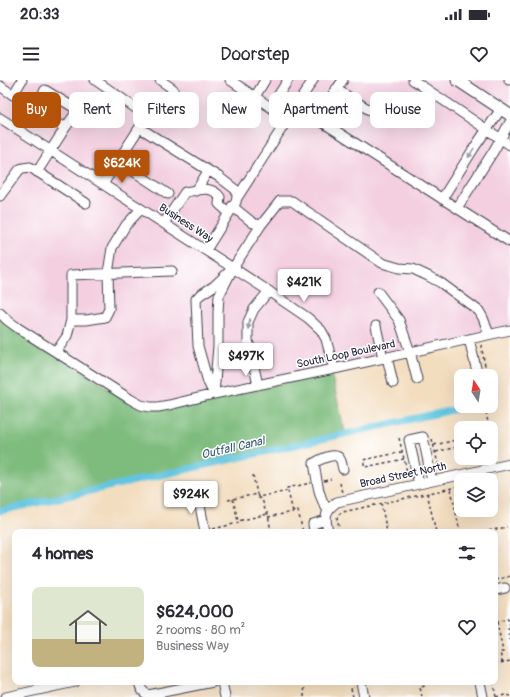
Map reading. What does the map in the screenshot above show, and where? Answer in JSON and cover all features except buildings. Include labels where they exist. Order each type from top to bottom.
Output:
[{"type":"main road","points":[[457,80],[468,83],[506,112]]},
{"type":"street","points":[[0,86],[13,95],[22,80]]},
{"type":"street","points":[[95,80],[133,106]]},
{"type":"street","points":[[160,80],[173,89],[171,92]]},
{"type":"street","points":[[230,80],[242,83],[250,92]]},
{"type":"street","points":[[258,92],[265,80]]},
{"type":"street","points":[[280,92],[288,80]]},
{"type":"street","points":[[306,92],[313,80]]},
{"type":"street","points":[[334,92],[343,80]]},
{"type":"street","points":[[413,80],[510,145]]},
{"type":"street","points":[[336,89],[370,110]]},
{"type":"street","points":[[37,172],[78,110],[45,90],[34,107],[65,128]]},
{"type":"street","points":[[442,199],[487,129],[506,112]]},
{"type":"street","name":"Business Way","points":[[0,118],[206,250],[308,318],[321,330],[326,339],[334,369]]},
{"type":"street","points":[[457,208],[493,152],[510,122]]},
{"type":"street","points":[[103,184],[140,128],[208,170],[236,190],[237,196],[206,250]]},
{"type":"street","points":[[232,205],[282,128]]},
{"type":"street","points":[[332,128],[510,242]]},
{"type":"street","points":[[118,161],[168,194]]},
{"type":"street","points":[[0,196],[20,169],[30,167],[86,203]]},
{"type":"street","points":[[196,191],[208,170]]},
{"type":"street","points":[[164,223],[185,192],[208,189],[217,193],[220,197],[219,204],[232,205],[253,223],[261,225]]},
{"type":"street","points":[[214,394],[218,346],[219,296],[233,268],[261,225],[280,201],[292,200],[382,263],[399,268],[413,269],[441,283],[479,311],[489,334]]},
{"type":"street","points":[[71,320],[86,320],[105,317],[109,309],[108,273],[112,248],[126,225],[141,209]]},
{"type":"street","points":[[214,394],[208,382],[198,346],[196,299],[214,286],[233,268]]},
{"type":"street","points":[[56,352],[67,336],[71,320],[71,275],[172,271]]},
{"type":"street","points":[[258,385],[248,340],[248,322],[254,309],[269,291]]},
{"type":"street","points":[[205,292],[219,296]]},
{"type":"street","points":[[378,292],[399,320],[417,379]]},
{"type":"street","name":"South Loop Boulevard","points":[[0,313],[7,320],[130,399],[141,405],[150,407],[169,405],[510,330]]},
{"type":"street","points":[[376,326],[393,383]]},
{"type":"street","points":[[468,339],[476,369]]},
{"type":"street","points":[[199,349],[210,353],[217,351]]},
{"type":"street","points":[[419,484],[409,440],[423,437],[432,481]]},
{"type":"street","points":[[328,529],[326,514],[328,510],[323,504],[314,463],[331,456],[339,458],[343,469]]},
{"type":"street","name":"Broad Street North","points":[[328,510],[332,505],[343,500],[510,464]]},
{"type":"street","points":[[198,495],[205,529]]},
{"type":"street","points":[[314,529],[313,524],[326,520]]},
{"type":"street","points":[[498,589],[505,588]]},
{"type":"street","points":[[12,696],[62,685]]},
{"type":"street","points":[[140,685],[144,693],[148,696],[199,685]]},
{"type":"street","points":[[223,685],[226,697]]},
{"type":"street","points":[[362,685],[364,697]]},
{"type":"street","points":[[481,685],[483,697]]},
{"type":"path","points":[[479,337],[486,369]]},
{"type":"path","points":[[400,438],[408,476]]},
{"type":"path","points":[[432,438],[439,468]]},
{"type":"path","points":[[434,446],[454,441]]},
{"type":"path","points":[[435,452],[454,448]]},
{"type":"path","points":[[402,452],[363,460],[365,467],[404,459]]},
{"type":"path","points":[[253,475],[258,497],[262,502],[264,510],[268,514],[270,529]]},
{"type":"path","points":[[293,512],[287,488],[330,479]]},
{"type":"path","points":[[340,483],[343,500]]},
{"type":"path","points":[[339,529],[337,518],[340,513],[454,487]]},
{"type":"path","points":[[451,488],[459,529]]},
{"type":"path","points":[[258,497],[288,491]]},
{"type":"path","points":[[427,493],[435,529]]},
{"type":"path","points":[[228,500],[257,494]]},
{"type":"path","points":[[233,499],[238,520]]},
{"type":"path","points":[[381,504],[386,529]]},
{"type":"path","points":[[268,518],[298,511],[302,529]]},
{"type":"path","points":[[213,529],[238,523],[238,520],[268,514]]},
{"type":"path","points":[[497,529],[507,527]]},
{"type":"path","points":[[498,579],[510,576]]},
{"type":"path","points":[[498,622],[508,619],[510,640]]},
{"type":"path","points":[[498,631],[503,652],[500,652],[502,662]]},
{"type":"path","points":[[498,663],[510,661]]},
{"type":"path","points":[[304,697],[305,685]]},
{"type":"path","points":[[422,697],[420,687],[424,685]]},
{"type":"path","points":[[493,685],[496,697],[505,695],[510,696]]},
{"type":"shaded area","points":[[0,80],[510,80],[510,330],[150,407],[0,313]]},
{"type":"green space","points":[[0,318],[140,408],[215,398],[331,373],[345,432],[0,508]]},
{"type":"waterway","name":"Outfall Canal","points":[[0,511],[454,410]]}]
